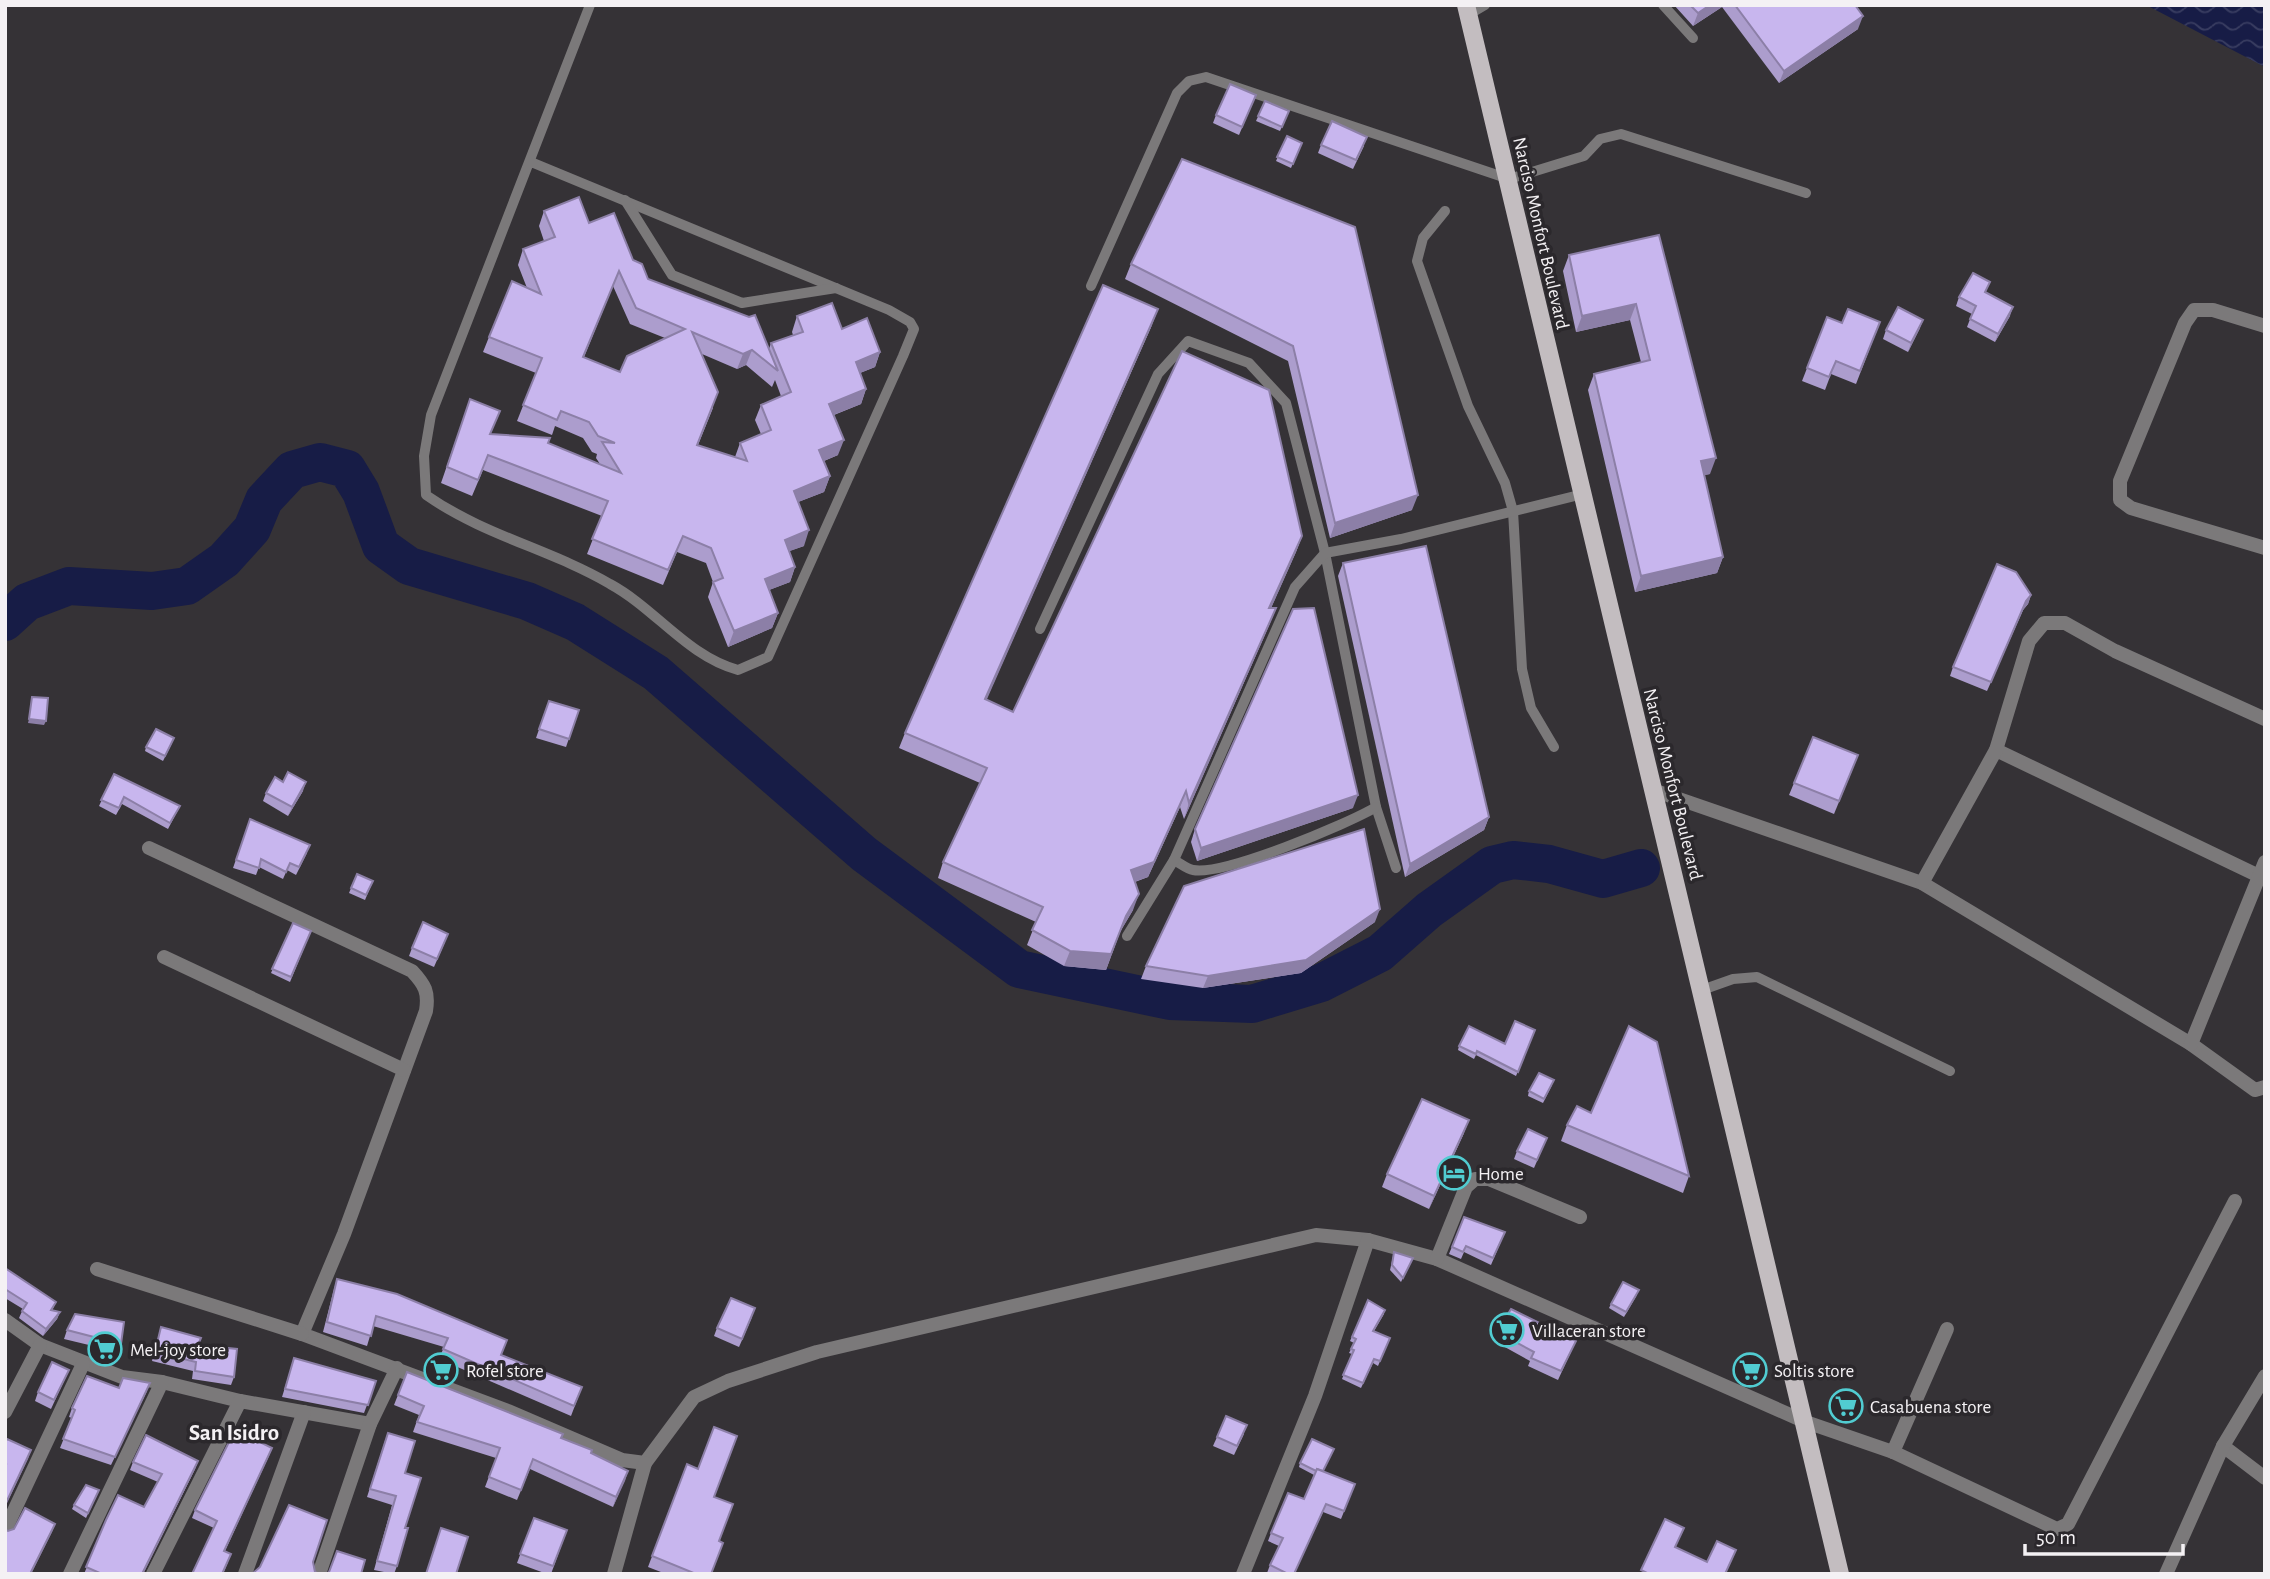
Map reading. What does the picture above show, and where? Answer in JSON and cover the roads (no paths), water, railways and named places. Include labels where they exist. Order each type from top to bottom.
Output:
[{"type":"main road","name":"Narciso Monfort Boulevard","points":[[1467,10],[1806,1422],[1840,1574]]},
{"type":"street","points":[[2264,546],[2131,508],[2119,500],[2120,481],[2185,323],[2194,310],[2213,310],[2265,326]]},
{"type":"street","points":[[1922,883],[1996,750],[2029,641],[2044,623],[2065,623],[2115,651],[2265,719]]},
{"type":"street","points":[[1996,750],[2262,869],[2191,1044]]},
{"type":"street","points":[[1653,789],[1922,883],[2191,1044],[2255,1090],[2265,1087]]},
{"type":"street","points":[[149,848],[412,971],[425,985],[429,996],[344,1234],[302,1334]]},
{"type":"street","points":[[164,957],[404,1070]]},
{"type":"street","points":[[1437,1259],[1466,1187],[1475,1179],[1489,1179],[1580,1217]]},
{"type":"street","points":[[614,1574],[645,1463],[694,1397],[709,1388],[817,1352],[1316,1235],[1368,1240],[1437,1259],[1806,1422],[1894,1452],[2057,1529],[2068,1524],[2235,1201]]},
{"type":"street","points":[[1243,1574],[1315,1396],[1368,1240]]},
{"type":"street","points":[[97,1269],[302,1334],[397,1368],[622,1460],[645,1463]]},
{"type":"street","points":[[5,1320],[40,1345],[122,1377],[162,1381],[240,1401],[370,1424]]},
{"type":"street","points":[[1894,1452],[1947,1329]]},
{"type":"street","points":[[5,1411],[40,1345]]},
{"type":"street","points":[[5,1530],[83,1364]]},
{"type":"street","points":[[319,1574],[370,1424],[397,1368]]},
{"type":"street","points":[[2166,1574],[2223,1446],[2265,1376]]},
{"type":"street","points":[[69,1574],[162,1381]]},
{"type":"street","points":[[153,1574],[240,1401]]},
{"type":"street","points":[[245,1574],[303,1412]]},
{"type":"street","points":[[2223,1446],[2265,1478]]},
{"type":"lane","points":[[531,162],[889,310],[910,321],[914,329],[768,657],[738,670],[701,656],[673,629],[610,584],[459,518],[426,495],[424,456],[431,415],[590,5]]},
{"type":"lane","points":[[1467,10],[1485,5]]},
{"type":"lane","points":[[1663,5],[1693,37]]},
{"type":"lane","points":[[1091,286],[1177,93],[1189,81],[1206,78],[1229,83],[1508,179],[1584,156],[1600,139],[1621,134],[1806,193]]},
{"type":"lane","points":[[625,201],[672,275],[742,303],[836,288]]},
{"type":"lane","points":[[1445,211],[1423,238],[1417,261],[1468,406],[1505,483],[1513,511],[1522,669],[1531,708],[1540,729],[1554,747]]},
{"type":"lane","points":[[1040,629],[1158,374],[1188,341],[1249,363],[1286,403],[1325,554],[1376,807],[1396,868]]},
{"type":"lane","points":[[1127,936],[1174,860],[1295,587],[1325,554],[1583,494]]},
{"type":"lane","points":[[1174,860],[1193,870],[1222,868],[1350,822],[1376,807]]},
{"type":"lane","points":[[1702,990],[1733,979],[1757,977],[1950,1071]]},
{"type":"water","points":[[2146,5],[2265,5],[2265,67]]},
{"type":"waterway","points":[[5,622],[27,602],[69,586],[152,591],[187,586],[224,560],[252,529],[264,500],[292,470],[320,462],[347,469],[361,492],[381,546],[409,566],[527,601],[575,622],[656,673],[864,854],[1019,969],[1170,1001],[1252,1004],[1321,983],[1380,953],[1429,910],[1492,865],[1513,860],[1549,864],[1603,879],[1641,868]]},
{"type":"place","name":"Home","points":[[1454,1173]]},
{"type":"place","name":"Villaceran store","points":[[1507,1330]]},
{"type":"place","name":"Mel-joy store","points":[[105,1349]]},
{"type":"place","name":"Rofel store","points":[[441,1370]]},
{"type":"place","name":"Soltis store","points":[[1750,1370]]},
{"type":"place","name":"Casabuena store","points":[[1846,1406]]},
{"type":"district","name":"San Isidro","points":[[234,1432]]}]
